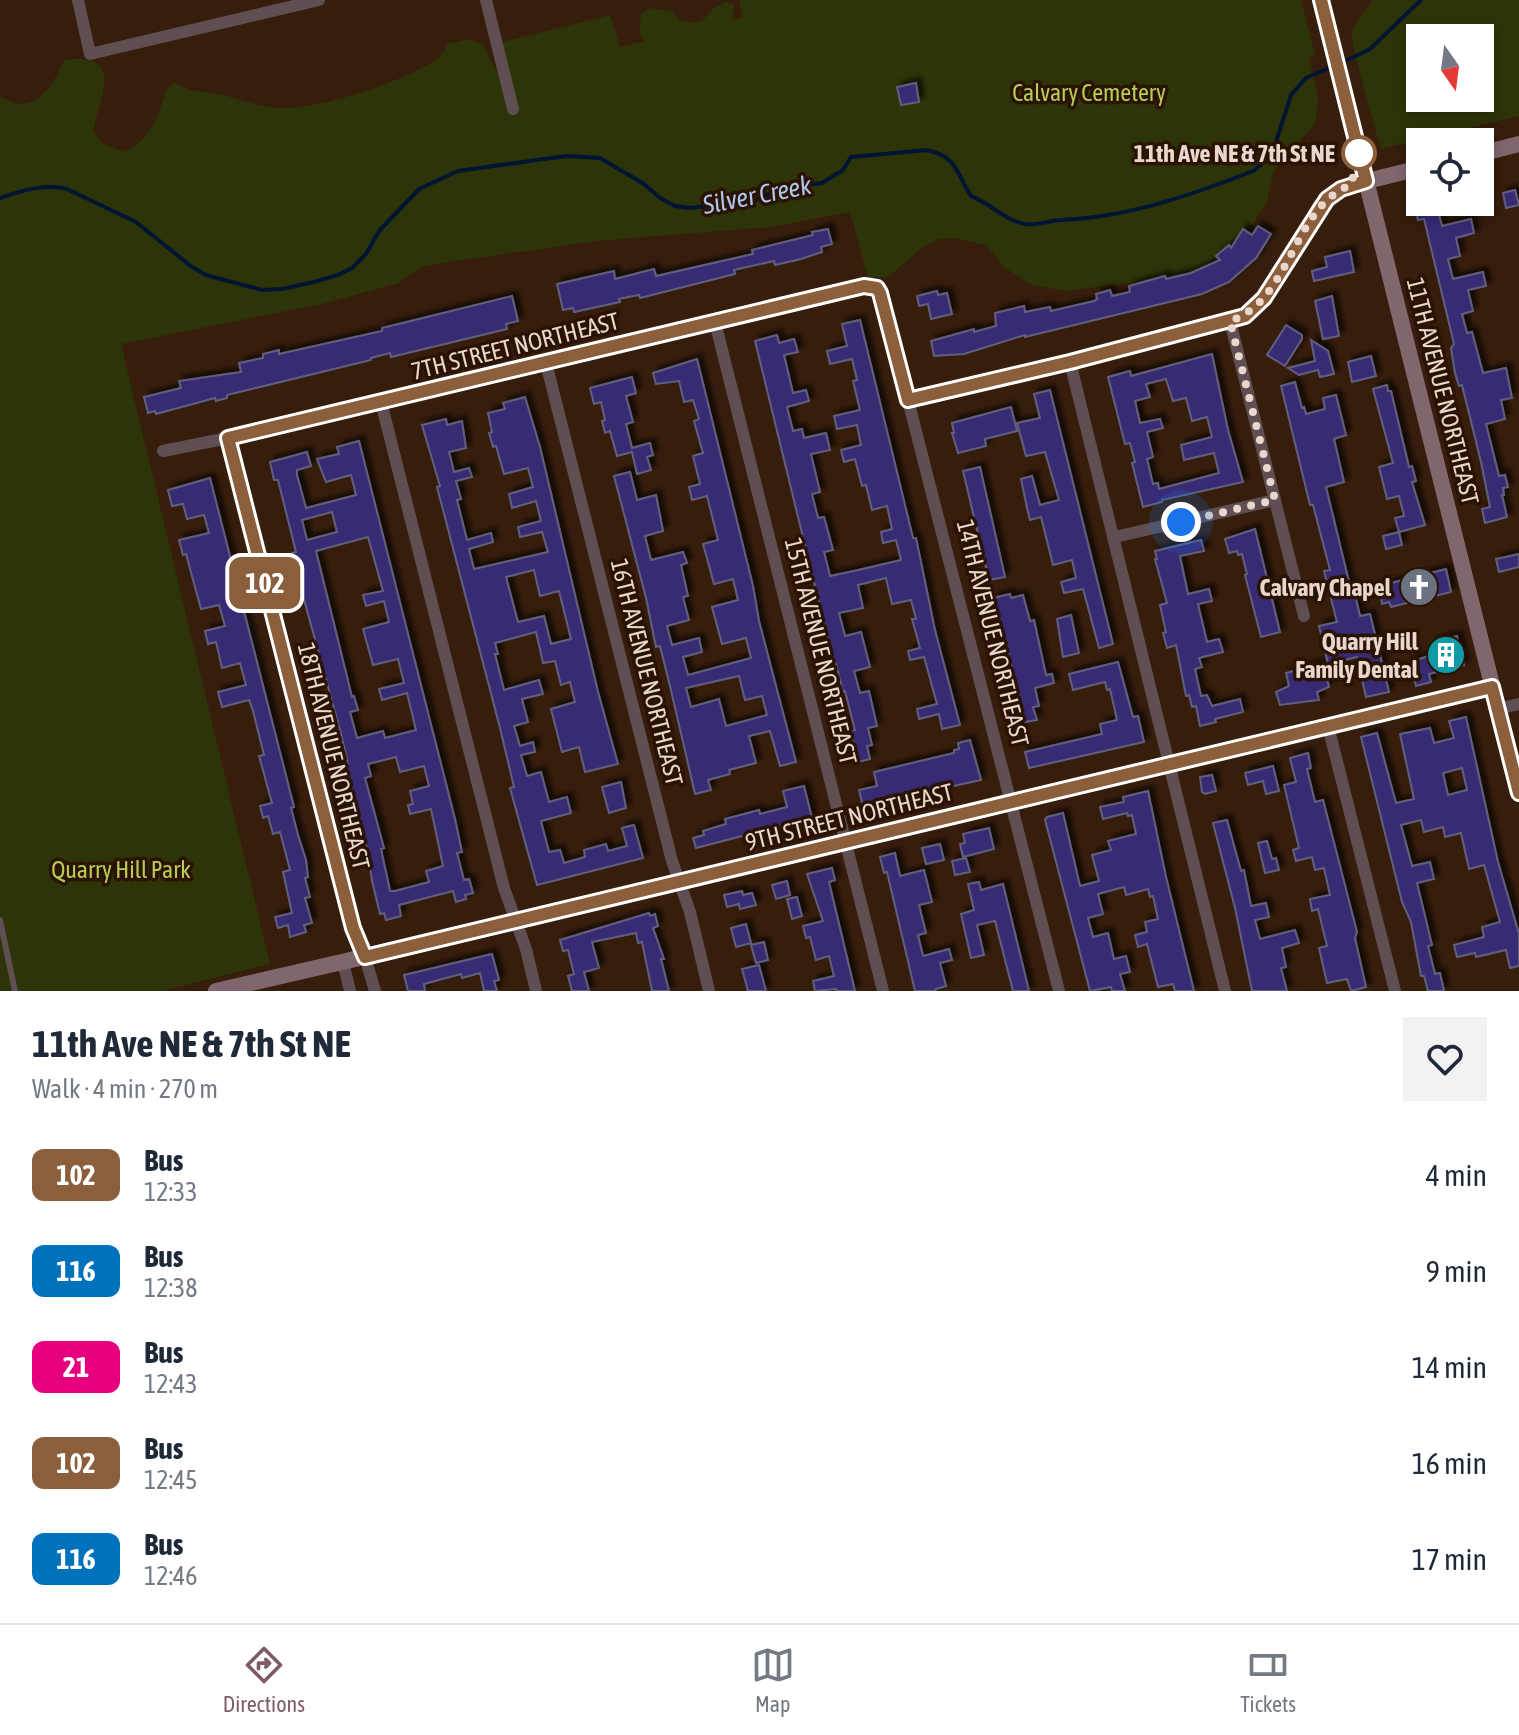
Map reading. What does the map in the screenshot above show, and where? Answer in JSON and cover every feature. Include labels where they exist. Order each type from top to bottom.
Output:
[{"type":"street","points":[[78,0],[90,54],[319,0]]},
{"type":"street","points":[[486,0],[513,109]]},
{"type":"street","name":"11TH AVENUE NORTHEAST","points":[[1321,0],[1519,793]]},
{"type":"street","points":[[1494,150],[1519,144]]},
{"type":"street","points":[[908,400],[1245,316],[1264,298],[1327,199],[1341,189],[1406,171]]},
{"type":"street","name":"7TH STREET NORTHEAST","points":[[163,451],[864,286],[877,288]]},
{"type":"street","name":"14TH AVENUE NORTHEAST","points":[[877,288],[883,300],[1059,991]]},
{"type":"street","points":[[1230,321],[1304,616]]},
{"type":"street","name":"15TH AVENUE NORTHEAST","points":[[715,322],[883,991]]},
{"type":"street","points":[[1070,362],[1225,991]]},
{"type":"street","name":"16TH AVENUE NORTHEAST","points":[[546,363],[664,830],[709,991]]},
{"type":"street","points":[[381,402],[504,888],[536,991]]},
{"type":"street","name":"18TH AVENUE NORTHEAST","points":[[228,438],[353,928],[375,991]]},
{"type":"street","points":[[1115,537],[1275,500]]},
{"type":"street","name":"9TH STREET NORTHEAST","points":[[216,991],[680,883],[1492,687]]},
{"type":"street","points":[[1497,709],[1519,704]]},
{"type":"street","points":[[1328,726],[1395,991]]},
{"type":"street","points":[[343,962],[350,991]]},
{"type":"lane","points":[[0,920],[15,991]]},
{"type":"green space","points":[[739,0],[1301,0],[1315,54],[1309,58],[1318,98],[1316,122],[1273,173],[1267,202],[1253,224],[1202,269],[1160,279],[1065,291],[1032,285],[1005,268],[986,245],[956,238],[939,239],[923,247],[888,277],[868,278],[850,212],[771,227],[597,241],[421,267],[399,283],[326,303],[121,344],[270,964],[162,991],[0,991],[0,96],[22,104],[32,102],[54,81],[64,60],[83,59],[95,63],[102,69],[104,79],[93,131],[102,143],[124,152],[148,134],[167,88],[175,83],[266,107],[298,107],[340,99],[406,76],[438,58],[448,44],[467,39],[483,44],[495,69],[504,76],[498,43],[610,15],[620,47],[644,41],[639,33],[641,14],[650,8],[671,11],[682,22],[701,22],[725,2],[734,4],[733,20],[743,17]]},
{"type":"green space","points":[[1373,0],[1519,0],[1519,116],[1469,128],[1406,128],[1406,143],[1381,149],[1352,38],[1359,19]]},
{"type":"building","points":[[916,83],[919,102],[901,105],[897,87]]},
{"type":"building","points":[[1515,190],[1519,205],[1506,208],[1503,193]]},
{"type":"building","points":[[1417,216],[1439,216],[1442,226],[1471,219],[1474,233],[1456,238],[1460,256],[1448,259],[1453,279],[1483,272],[1486,286],[1468,290],[1473,311],[1462,314],[1467,333],[1472,332],[1483,373],[1506,368],[1512,398],[1501,400],[1505,419],[1486,424],[1499,476],[1505,475],[1508,487],[1503,488],[1502,495],[1507,517],[1485,523],[1482,509],[1490,507],[1481,462],[1462,385],[1459,386],[1455,373],[1451,348],[1454,344],[1424,219],[1418,220]]},
{"type":"building","points":[[1258,226],[1271,234],[1256,258],[1229,282],[1202,294],[1025,335],[964,354],[934,356],[931,341],[996,326],[995,313],[1024,306],[1025,312],[1050,307],[1051,311],[1094,301],[1096,294],[1110,290],[1112,296],[1130,292],[1129,286],[1191,273],[1220,260],[1216,256],[1229,245],[1231,248],[1243,229],[1252,235]]},
{"type":"building","points":[[828,229],[832,244],[821,247],[822,252],[801,259],[775,265],[774,261],[734,270],[735,274],[640,298],[639,295],[619,299],[620,302],[574,312],[573,308],[563,310],[557,284],[614,271],[615,279],[654,269],[656,276],[753,254],[752,250]]},
{"type":"building","points":[[1350,251],[1354,272],[1314,281],[1312,271],[1327,267],[1325,257]]},
{"type":"building","points":[[937,291],[938,295],[947,293],[952,314],[931,319],[928,304],[919,306],[917,296]]},
{"type":"building","points":[[512,296],[518,321],[506,324],[507,329],[391,357],[390,353],[227,395],[227,398],[216,401],[215,398],[156,414],[155,411],[148,413],[144,397],[181,388],[179,381],[241,372],[239,363],[263,358],[263,354],[279,350],[279,354],[382,331],[382,328]]},
{"type":"building","points":[[1332,296],[1339,336],[1323,339],[1315,301]]},
{"type":"building","points":[[860,320],[960,725],[942,729],[939,714],[919,719],[917,709],[937,704],[924,657],[910,660],[908,651],[920,648],[912,619],[916,619],[911,600],[892,604],[886,578],[858,585],[863,608],[839,613],[845,636],[861,632],[870,667],[854,671],[860,693],[869,691],[877,726],[868,728],[872,745],[867,746],[870,759],[858,762],[851,731],[855,730],[834,664],[755,341],[777,335],[779,343],[794,339],[798,352],[784,355],[793,393],[806,390],[809,401],[787,407],[793,431],[802,429],[804,438],[826,433],[830,450],[811,454],[820,492],[812,494],[818,518],[824,517],[833,550],[824,552],[830,576],[901,560],[896,540],[883,543],[881,532],[892,529],[887,506],[872,510],[855,459],[844,462],[841,450],[861,445],[857,425],[837,429],[834,416],[860,410],[853,381],[857,380],[852,359],[830,364],[827,351],[847,346],[842,324]]},
{"type":"building","points":[[1286,325],[1302,335],[1302,339],[1285,366],[1267,355]]},
{"type":"building","points":[[1311,340],[1328,351],[1334,374],[1320,377],[1318,370],[1299,375],[1288,368],[1315,361]]},
{"type":"building","points":[[1212,354],[1243,482],[1143,507],[1130,443],[1125,444],[1108,377],[1130,371],[1131,376]],"holes":[[[1166,379],[1173,401],[1186,398],[1192,421],[1207,417],[1212,437],[1181,445],[1184,460],[1214,453],[1219,473],[1159,489],[1158,483],[1153,484],[1147,459],[1153,457],[1147,432],[1163,428],[1160,419],[1140,423],[1135,401],[1150,397],[1146,384]]]},
{"type":"building","points":[[1371,356],[1376,376],[1352,382],[1348,362]]},
{"type":"building","points":[[697,359],[796,762],[780,766],[770,731],[749,736],[756,763],[729,770],[730,774],[708,780],[711,790],[695,794],[660,646],[656,647],[614,476],[630,472],[637,500],[656,495],[663,531],[645,536],[651,560],[683,552],[687,563],[681,565],[688,596],[683,597],[689,620],[667,626],[672,645],[699,638],[702,652],[683,657],[688,675],[751,658],[746,638],[722,644],[712,607],[738,600],[733,579],[714,584],[703,544],[718,540],[707,496],[692,500],[689,487],[700,484],[693,456],[703,453],[694,421],[699,419],[693,400],[684,402],[679,381],[656,384],[653,373]],"holes":[[[739,676],[745,700],[762,696],[767,715],[726,726],[719,699],[691,707],[686,688]]]},
{"type":"building","points":[[632,377],[636,393],[626,396],[633,422],[626,424],[632,448],[650,443],[653,455],[647,457],[651,470],[637,474],[632,452],[617,456],[610,431],[605,433],[601,402],[594,404],[590,388]]},
{"type":"building","points":[[1295,382],[1306,414],[1325,409],[1323,398],[1336,395],[1346,435],[1334,439],[1344,482],[1326,487],[1350,586],[1353,586],[1360,616],[1370,614],[1389,692],[1366,697],[1357,657],[1328,664],[1319,626],[1337,622],[1324,571],[1330,570],[1313,505],[1310,505],[1281,386]]},
{"type":"building","points":[[1387,385],[1409,467],[1412,466],[1416,481],[1412,482],[1425,525],[1399,532],[1395,518],[1404,516],[1399,496],[1387,499],[1379,467],[1393,463],[1373,389]]},
{"type":"building","points":[[1050,390],[1113,644],[1099,648],[1083,589],[1064,593],[1061,582],[1076,578],[1072,560],[1053,565],[1041,517],[1030,520],[1021,479],[1032,476],[1040,505],[1059,500],[1045,452],[1026,456],[1017,423],[1040,418],[1034,394]]},
{"type":"building","points":[[525,397],[618,764],[585,772],[579,747],[562,752],[551,709],[575,702],[570,682],[561,685],[555,661],[543,663],[536,632],[495,643],[504,690],[539,680],[543,694],[522,699],[528,722],[514,726],[520,746],[533,742],[535,752],[521,755],[527,776],[541,772],[549,802],[567,797],[571,813],[541,821],[549,852],[560,850],[564,863],[585,857],[584,850],[606,844],[608,851],[627,846],[622,828],[634,825],[643,858],[537,885],[510,788],[514,787],[437,487],[440,486],[422,425],[446,419],[447,425],[462,421],[466,448],[449,452],[454,472],[469,468],[472,477],[456,481],[461,499],[457,500],[467,540],[491,533],[493,542],[469,549],[474,569],[548,552],[542,532],[520,537],[518,527],[541,521],[536,501],[512,508],[509,494],[533,487],[528,468],[504,474],[496,446],[493,447],[488,413],[505,409],[503,403]],"holes":[[[534,570],[540,596],[559,591],[571,639],[551,644],[544,616],[518,622],[506,577]]]},
{"type":"building","points":[[1011,407],[1017,431],[985,439],[986,446],[958,453],[952,423]]},
{"type":"building","points":[[359,441],[455,819],[462,852],[457,853],[464,880],[469,879],[473,893],[456,902],[453,891],[399,905],[401,916],[386,920],[384,913],[380,914],[368,852],[345,765],[348,764],[341,734],[292,553],[296,552],[278,480],[274,480],[270,462],[307,452],[311,466],[297,470],[306,508],[356,495],[351,475],[326,482],[317,459],[339,454],[337,447]],"holes":[[[332,512],[337,532],[307,540],[302,520]],[[368,537],[383,591],[363,595],[366,606],[384,601],[389,622],[363,629],[373,665],[398,659],[404,683],[379,689],[382,700],[407,693],[416,730],[385,738],[383,731],[357,738],[350,712],[358,710],[352,697],[316,551]],[[396,757],[400,772],[424,766],[429,786],[410,791],[413,804],[408,805],[410,814],[431,809],[443,866],[426,871],[429,882],[390,891],[381,849],[384,848],[365,778],[371,776],[368,764]]]},
{"type":"building","points":[[980,467],[1005,577],[989,580],[963,471]]},
{"type":"building","points":[[210,478],[306,860],[308,877],[305,878],[310,897],[305,898],[312,923],[304,925],[306,932],[290,937],[288,925],[278,928],[275,917],[292,913],[283,872],[290,870],[280,832],[273,834],[268,816],[263,818],[260,806],[272,803],[259,756],[264,755],[253,711],[249,700],[222,707],[218,692],[246,685],[240,663],[222,668],[216,642],[208,644],[205,631],[225,626],[219,605],[201,609],[186,554],[183,555],[179,540],[209,533],[204,515],[187,519],[183,504],[172,506],[168,490]]},
{"type":"building","points":[[1255,529],[1280,632],[1261,637],[1242,554],[1238,555],[1237,551],[1229,553],[1225,539]]},
{"type":"building","points":[[1399,532],[1402,545],[1386,549],[1383,536]]},
{"type":"building","points":[[1201,540],[1204,551],[1180,556],[1188,594],[1209,589],[1212,601],[1198,604],[1207,642],[1219,639],[1223,652],[1199,658],[1202,667],[1195,669],[1201,696],[1207,695],[1212,706],[1240,699],[1243,712],[1200,726],[1196,706],[1192,707],[1189,695],[1186,696],[1176,645],[1167,648],[1163,633],[1166,632],[1160,605],[1167,603],[1155,551]]},
{"type":"building","points":[[1519,554],[1519,567],[1499,572],[1496,559]]},
{"type":"building","name":"Calvary Chapel","points":[[1446,569],[1451,592],[1391,607],[1389,602],[1382,604],[1380,593],[1388,591],[1387,584]]},
{"type":"building","points":[[1010,594],[1011,598],[1023,595],[1030,621],[1034,620],[1046,675],[1052,674],[1054,683],[1035,688],[1039,706],[1033,707],[1037,720],[1025,722],[1007,648],[1004,649],[994,611],[993,598]]},
{"type":"building","points":[[1071,615],[1079,653],[1063,657],[1057,619]]},
{"type":"building","name":"Quarry Hill Family Dental","points":[[1457,636],[1464,665],[1429,674],[1431,682],[1416,686],[1410,662],[1435,654],[1432,642]]},
{"type":"building","points":[[1118,662],[1133,717],[1138,716],[1144,742],[1029,768],[1025,752],[1102,734],[1100,724],[1117,720],[1110,689],[1107,690],[1105,682],[1073,690],[1069,674]]},
{"type":"building","points":[[1323,663],[1329,687],[1317,692],[1319,700],[1280,705],[1276,692],[1289,686],[1286,673]]},
{"type":"building","points":[[1466,717],[1498,862],[1519,934],[1519,966],[1510,968],[1506,950],[1476,957],[1475,953],[1457,957],[1454,945],[1484,937],[1482,927],[1500,922],[1484,865],[1469,869],[1461,833],[1445,837],[1443,827],[1424,832],[1421,820],[1401,825],[1412,866],[1430,862],[1434,879],[1417,883],[1432,945],[1428,946],[1435,974],[1440,973],[1444,991],[1428,991],[1424,976],[1421,976],[1411,922],[1402,902],[1361,737],[1377,733],[1396,803],[1414,799],[1400,734],[1430,728],[1434,743],[1454,738],[1449,721]],"holes":[[[1462,768],[1467,790],[1448,795],[1443,773]]]},
{"type":"building","points":[[970,740],[981,780],[863,806],[859,790],[877,786],[874,772],[954,753],[959,749],[958,743]]},
{"type":"building","points":[[1308,753],[1311,768],[1307,769],[1315,802],[1323,800],[1357,932],[1355,938],[1366,987],[1351,991],[1347,979],[1327,983],[1319,948],[1327,946],[1318,909],[1312,911],[1310,899],[1330,895],[1324,868],[1315,870],[1312,857],[1296,861],[1293,850],[1299,848],[1284,785],[1296,782],[1290,758]]},
{"type":"building","points":[[1273,766],[1279,791],[1266,794],[1263,781],[1248,785],[1245,773]]},
{"type":"building","points":[[1212,775],[1216,791],[1205,794],[1200,777]]},
{"type":"building","points":[[621,782],[626,808],[609,813],[602,787]]},
{"type":"building","points":[[804,786],[812,818],[696,848],[693,838],[704,835],[703,831],[726,824],[725,819],[787,807],[783,791]]},
{"type":"building","points":[[1148,791],[1194,991],[1175,991],[1173,984],[1158,987],[1147,944],[1138,947],[1135,935],[1147,932],[1145,922],[1158,919],[1153,896],[1150,897],[1148,889],[1126,895],[1124,887],[1098,894],[1103,914],[1088,918],[1093,937],[1108,933],[1114,959],[1126,956],[1130,972],[1120,974],[1125,991],[1112,991],[1111,987],[1090,991],[1045,820],[1063,813],[1080,886],[1099,881],[1092,855],[1111,850],[1108,841],[1136,834],[1132,815],[1128,816],[1127,813],[1103,819],[1100,807],[1124,802],[1123,797]]},
{"type":"building","points":[[1227,820],[1241,871],[1244,870],[1251,906],[1266,903],[1269,917],[1255,920],[1260,939],[1295,930],[1299,943],[1282,948],[1286,967],[1281,968],[1287,991],[1252,991],[1213,823]]},
{"type":"building","points":[[989,828],[994,849],[963,857],[960,844],[965,843],[963,834]]},
{"type":"building","points":[[1267,841],[1279,870],[1265,873],[1258,843]]},
{"type":"building","points":[[940,844],[944,860],[926,864],[922,848]]},
{"type":"building","points":[[895,853],[900,876],[924,870],[932,902],[919,905],[926,933],[918,935],[923,956],[949,949],[952,960],[940,963],[946,986],[936,991],[915,991],[887,872],[884,873],[880,857]]},
{"type":"building","points":[[966,858],[970,872],[955,875],[952,861]]},
{"type":"building","points":[[832,868],[835,880],[829,882],[855,991],[815,991],[813,981],[834,976],[829,956],[816,960],[810,937],[806,938],[803,926],[823,921],[807,874]]},
{"type":"building","points":[[787,881],[790,895],[776,899],[772,885]]},
{"type":"building","points":[[979,882],[981,890],[1003,884],[1029,991],[1013,991],[995,921],[977,925],[984,955],[971,958],[961,914],[974,910],[968,884]]},
{"type":"building","points":[[742,891],[743,895],[752,893],[756,905],[740,909],[739,904],[727,907],[724,895]]},
{"type":"building","points":[[797,897],[802,916],[792,919],[787,899]]},
{"type":"building","points":[[649,913],[650,916],[655,914],[658,926],[653,928],[664,959],[661,959],[669,991],[652,991],[642,942],[638,943],[636,933],[592,942],[599,968],[584,972],[589,991],[572,991],[568,976],[574,974],[568,950],[563,951],[560,940]]},
{"type":"building","points":[[746,924],[751,943],[736,947],[731,928]]},
{"type":"building","points":[[764,942],[768,960],[756,963],[751,945]]},
{"type":"building","points":[[492,954],[499,980],[494,981],[497,991],[484,991],[480,973],[462,978],[461,974],[424,984],[425,991],[408,991],[404,975]]},
{"type":"building","points":[[759,965],[766,991],[748,991],[742,969]]},
{"type":"waterway","name":"Silver Creek","points":[[1341,63],[1370,49],[1421,0]]},
{"type":"waterway","name":"Silver Creek","points":[[0,198],[42,187],[67,189],[136,222],[206,275],[262,290],[314,282],[352,268],[366,254],[379,231],[419,189],[458,171],[566,156],[600,158],[644,184],[660,198],[675,206],[689,208],[751,202],[782,188],[822,183],[843,170],[851,157],[927,150],[951,162],[971,196],[1010,219],[1035,224],[1135,210],[1253,171],[1273,151],[1291,95],[1306,78],[1333,66]]},
{"type":"bus line","name":"102","points":[[1321,0],[1366,181],[1341,189],[1327,199],[1264,298],[1245,316],[908,400],[883,300],[877,288],[864,286],[228,438],[353,928],[365,957],[1492,687],[1519,793]]},
{"type":"place","name":"11th Ave NE & 7th St NE","points":[[1359,153]]},
{"type":"place","name":"Calvary Chapel","points":[[1419,587]]},
{"type":"place","name":"Quarry Hill Family Dental","points":[[1446,655]]},
{"type":"route","points":[[1181,522],[1275,500],[1230,321],[1255,309],[1321,206],[1334,193],[1351,185],[1359,153]]},
{"type":"park label","name":"Calvary Cemetery","points":[[1089,92]]},
{"type":"park label","name":"Quarry Hill Park","points":[[121,869]]}]
